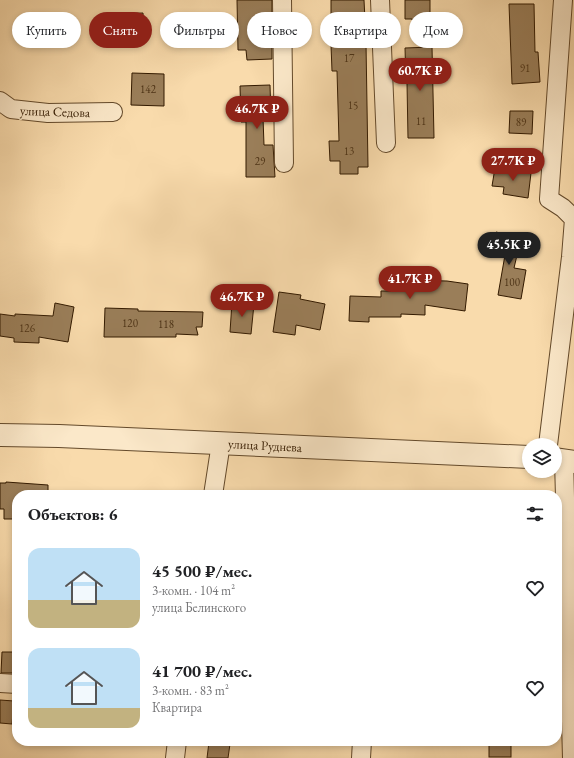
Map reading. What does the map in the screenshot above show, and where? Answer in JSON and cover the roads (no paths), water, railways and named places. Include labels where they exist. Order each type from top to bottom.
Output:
[{"type":"street","points":[[282,0],[284,163]]},
{"type":"street","points":[[380,0],[386,143]]},
{"type":"street","points":[[549,438],[571,257],[574,219],[563,208],[549,199],[564,0]]},
{"type":"street","name":"улица Седова","points":[[0,101],[11,109],[48,113],[113,112]]},
{"type":"street","name":"улица Руднева","points":[[0,435],[59,436],[522,457]]},
{"type":"street","points":[[214,490],[221,443]]},
{"type":"street","points":[[564,460],[564,682],[572,758]]},
{"type":"street","points":[[0,683],[12,684]]},
{"type":"street","points":[[175,758],[176,746]]},
{"type":"street","points":[[361,758],[362,746]]}]
